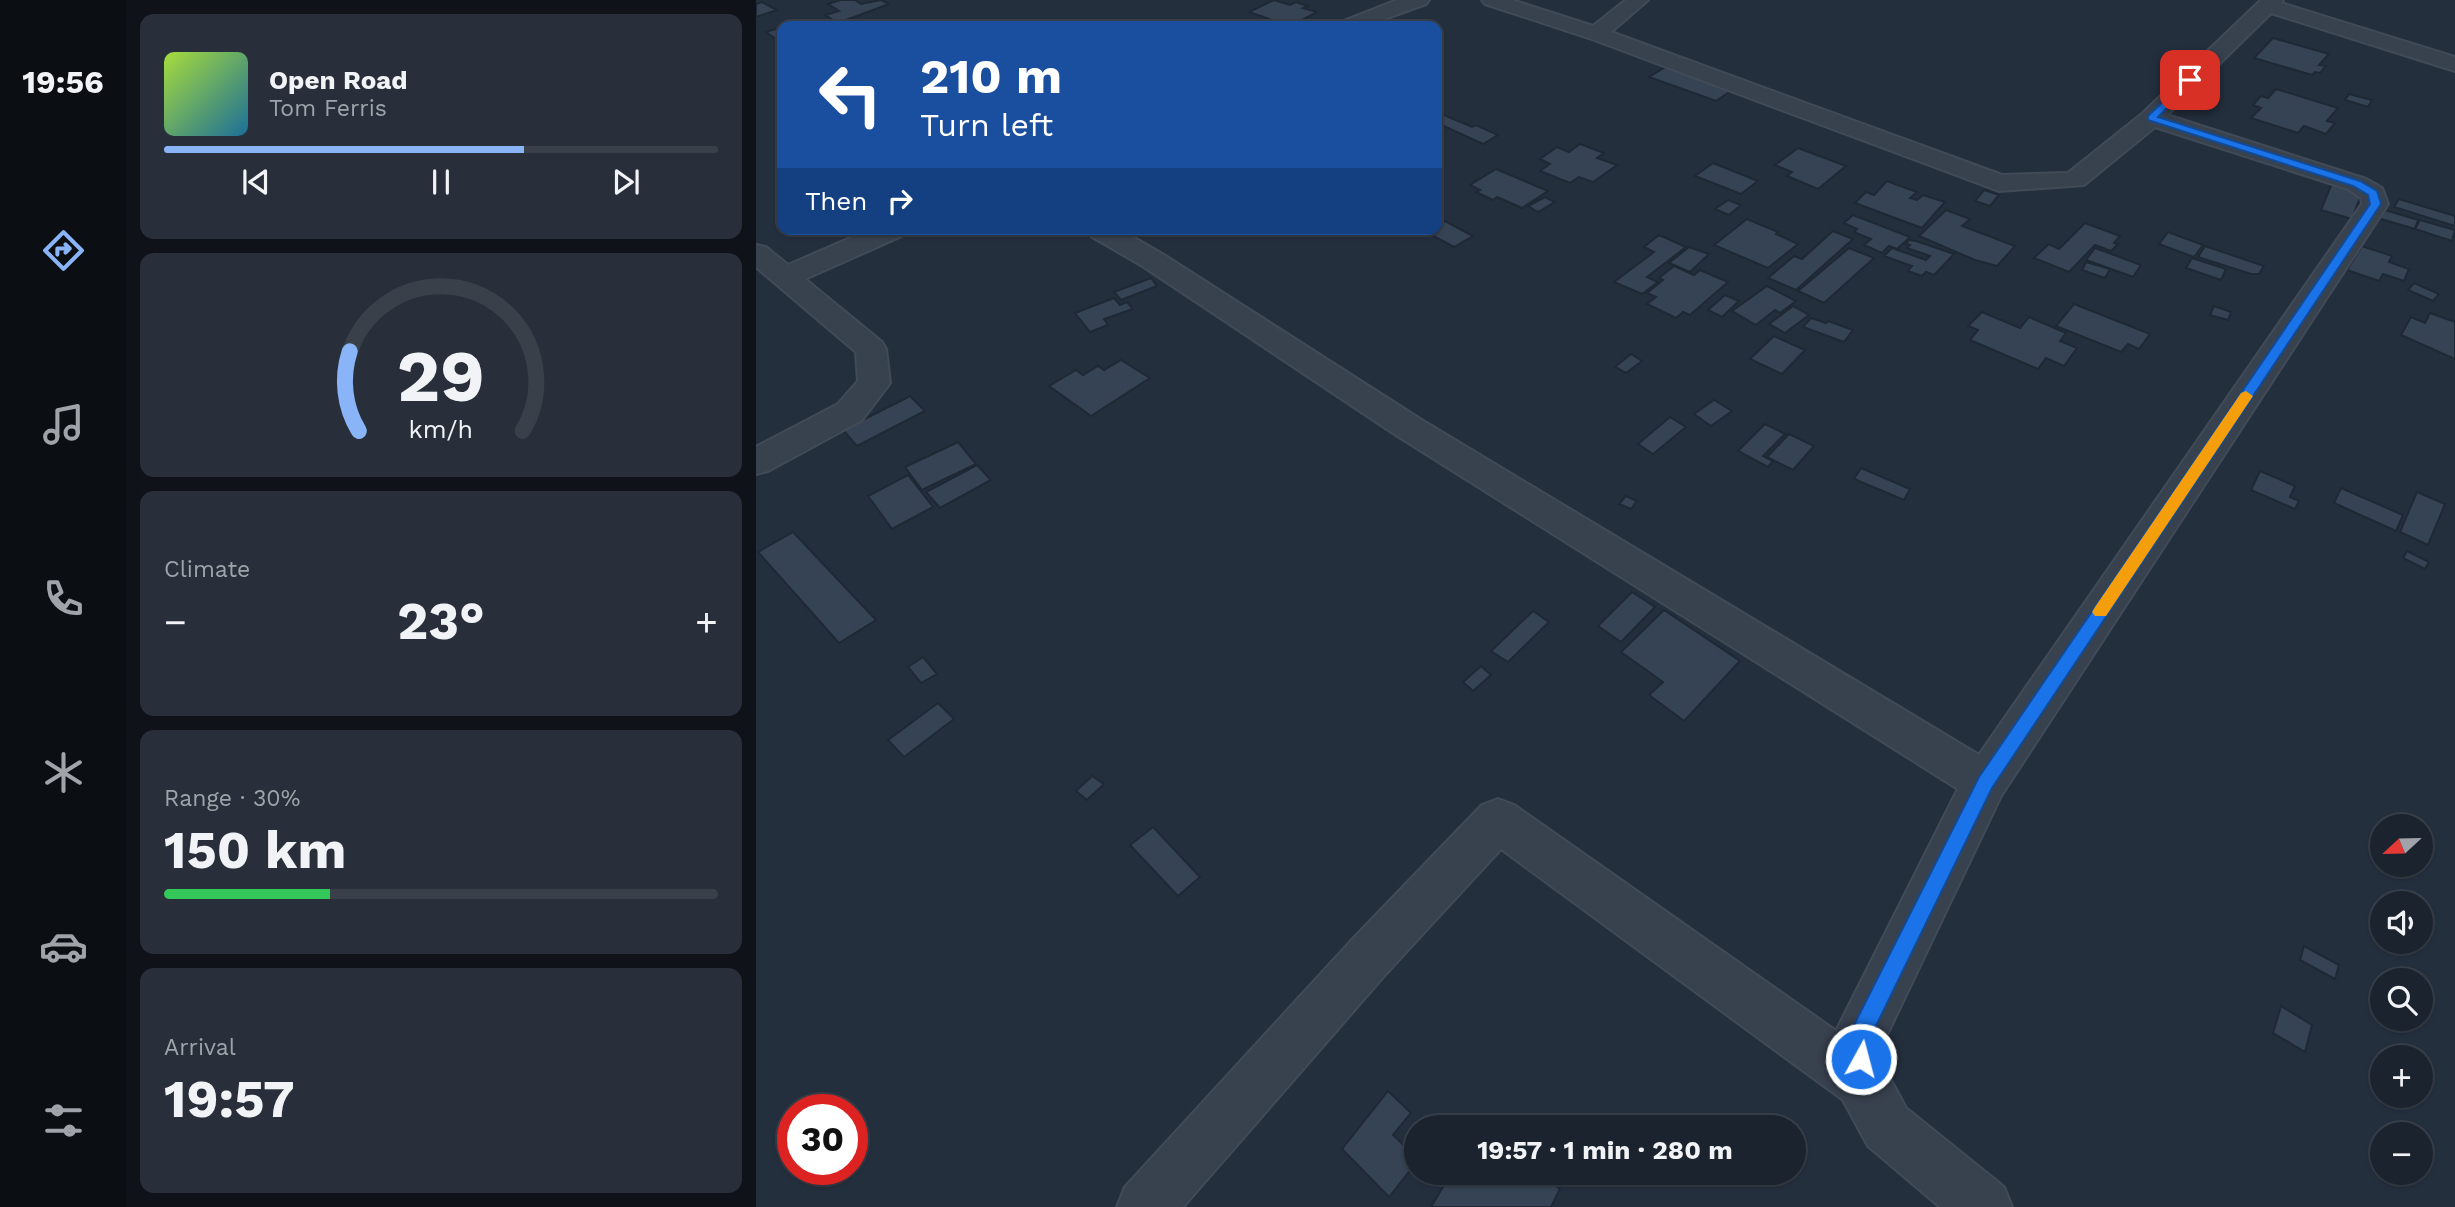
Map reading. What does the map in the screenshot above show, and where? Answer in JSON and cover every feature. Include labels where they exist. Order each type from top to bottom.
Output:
[{"type":"street","points":[[1360,21],[1419,0]]},
{"type":"street","points":[[1492,0],[1596,34],[1999,183],[2075,180],[2151,118],[2271,3],[2455,64]]},
{"type":"street","points":[[1596,34],[1639,0]]},
{"type":"street","points":[[1984,1207],[1887,1127],[1862,1081],[1859,1037],[1985,782],[2375,204],[2373,194],[2357,184],[2151,118]]},
{"type":"street","points":[[785,277],[880,235]]},
{"type":"street","points":[[1109,235],[1154,261],[1419,435],[1985,782]]},
{"type":"street","points":[[756,253],[871,349],[874,383],[850,412],[756,462]]},
{"type":"street","points":[[1145,1207],[1367,959],[1498,821],[1862,1081]]},
{"type":"building","points":[[840,0],[855,0],[861,4],[881,0],[889,4],[843,21],[835,21],[825,15],[839,11],[828,4]]},
{"type":"building","points":[[1274,0],[1290,5],[1296,2],[1308,6],[1303,8],[1317,12],[1300,21],[1270,21],[1272,20],[1249,12]]},
{"type":"building","points":[[762,2],[777,10],[756,17],[756,4]]},
{"type":"building","points":[[777,29],[777,40],[766,32]]},
{"type":"building","points":[[2273,38],[2329,54],[2319,65],[2326,66],[2320,73],[2315,72],[2312,75],[2254,58]]},
{"type":"building","points":[[1669,65],[1735,88],[1716,101],[1649,77]]},
{"type":"building","points":[[2202,78],[2217,84],[2205,92],[2190,87]]},
{"type":"building","points":[[2276,89],[2338,108],[2327,121],[2335,123],[2326,134],[2304,126],[2298,133],[2251,118],[2261,108],[2253,105],[2261,96],[2268,98]]},
{"type":"building","points":[[2349,94],[2372,100],[2368,107],[2345,100]]},
{"type":"building","points":[[1442,114],[1498,135],[1483,144],[1442,125]]},
{"type":"building","points":[[1580,144],[1604,153],[1597,158],[1617,165],[1593,182],[1579,177],[1570,183],[1540,171],[1550,164],[1540,159],[1557,147],[1569,152]]},
{"type":"building","points":[[1798,148],[1846,166],[1818,189],[1787,176],[1792,172],[1775,165]]},
{"type":"building","points":[[1713,163],[1758,181],[1741,194],[1695,176]]},
{"type":"building","points":[[1496,169],[1548,191],[1522,208],[1497,197],[1493,200],[1476,192],[1480,190],[1470,185]]},
{"type":"building","points":[[1887,181],[1917,192],[1910,198],[1917,200],[1923,195],[1945,202],[1922,228],[1855,203],[1866,192],[1874,195]]},
{"type":"building","points":[[2332,183],[2362,192],[2352,219],[2321,210]]},
{"type":"building","points":[[1984,190],[1999,195],[1990,206],[1975,201]]},
{"type":"building","points":[[1545,197],[1555,202],[1538,212],[1528,206]]},
{"type":"building","points":[[2399,199],[2455,216],[2455,226],[2394,207]]},
{"type":"building","points":[[1728,200],[1741,205],[1729,215],[1715,209]]},
{"type":"building","points":[[2378,208],[2418,220],[2415,229],[2374,217]]},
{"type":"building","points":[[1946,210],[1970,219],[1962,226],[2015,246],[1997,266],[1975,260],[1919,236]]},
{"type":"building","points":[[1853,215],[1910,237],[1897,249],[1889,246],[1882,253],[1864,245],[1871,239],[1854,232],[1857,229],[1844,223]]},
{"type":"building","points":[[1747,219],[1798,244],[1768,268],[1714,245]]},
{"type":"building","points":[[2420,220],[2455,230],[2452,241],[2415,229]]},
{"type":"building","points":[[1445,221],[1473,236],[1454,247],[1432,235],[1442,235],[1442,223]]},
{"type":"building","points":[[2085,223],[2120,236],[2114,243],[2118,244],[2111,251],[2095,245],[2069,272],[2034,258],[2049,244],[2059,249]]},
{"type":"building","points":[[1833,231],[1853,239],[1796,290],[1768,278],[1794,256],[1802,259]]},
{"type":"building","points":[[2168,232],[2203,245],[2194,257],[2159,244]]},
{"type":"building","points":[[1659,235],[1686,247],[1647,277],[1658,282],[1642,294],[1614,282],[1654,252],[1644,247]]},
{"type":"building","points":[[1909,240],[1954,254],[1934,275],[1926,272],[1922,276],[1908,271],[1912,266],[1884,256],[1892,248],[1926,260],[1930,256],[1907,248],[1910,245],[1906,244]]},
{"type":"building","points":[[2205,246],[2264,266],[2259,274],[2251,274],[2198,257]]},
{"type":"building","points":[[2362,246],[2392,256],[2389,262],[2409,269],[2404,281],[2383,274],[2379,281],[2347,270]]},
{"type":"building","points":[[1689,247],[1709,254],[1690,272],[1669,263]]},
{"type":"building","points":[[1849,248],[1874,258],[1824,303],[1798,291]]},
{"type":"building","points":[[2095,248],[2141,265],[2133,277],[2086,260]]},
{"type":"building","points":[[2192,258],[2226,269],[2221,280],[2186,268]]},
{"type":"building","points":[[2086,262],[2110,269],[2105,278],[2082,270]]},
{"type":"building","points":[[1674,266],[1694,275],[1700,270],[1728,282],[1690,315],[1683,312],[1676,318],[1647,304],[1656,297],[1647,293],[1663,280],[1659,278]]},
{"type":"building","points":[[1151,278],[1157,286],[1121,300],[1114,292]]},
{"type":"building","points":[[2414,283],[2439,294],[2433,301],[2408,290]]},
{"type":"building","points":[[1767,286],[1796,301],[1780,313],[1775,310],[1756,325],[1732,311]]},
{"type":"building","points":[[1725,295],[1739,301],[1722,317],[1708,310]]},
{"type":"building","points":[[1114,298],[1120,305],[1127,302],[1133,309],[1104,319],[1108,325],[1090,332],[1075,313]]},
{"type":"building","points":[[2074,304],[2150,334],[2139,349],[2128,344],[2121,352],[2056,326]]},
{"type":"building","points":[[1793,306],[1809,315],[1785,333],[1769,324]]},
{"type":"building","points":[[2214,306],[2231,312],[2228,320],[2210,315]]},
{"type":"building","points":[[1982,312],[2020,328],[2029,317],[2066,333],[2060,341],[2077,348],[2064,366],[2046,358],[2038,369],[1970,340],[1978,330],[1968,326]]},
{"type":"building","points":[[2430,313],[2455,322],[2455,359],[2401,335],[2411,317],[2425,323]]},
{"type":"building","points":[[1811,318],[1853,330],[1844,342],[1803,327]]},
{"type":"building","points":[[1774,336],[1805,350],[1782,374],[1750,359]]},
{"type":"building","points":[[1631,354],[1642,361],[1626,373],[1615,367]]},
{"type":"building","points":[[1121,360],[1150,378],[1091,416],[1049,386],[1076,370],[1083,375],[1098,366],[1104,370]]},
{"type":"building","points":[[910,396],[925,411],[857,446],[843,430]]},
{"type":"building","points":[[1714,400],[1732,411],[1711,426],[1694,414]]},
{"type":"building","points":[[1670,417],[1686,427],[1653,454],[1638,444]]},
{"type":"building","points":[[1765,424],[1785,434],[1763,456],[1773,461],[1768,467],[1738,451]]},
{"type":"building","points":[[1789,434],[1814,446],[1793,470],[1767,457]]},
{"type":"building","points":[[958,442],[976,464],[922,490],[905,467]]},
{"type":"building","points":[[977,465],[991,480],[940,508],[926,492]]},
{"type":"building","points":[[1861,468],[1910,489],[1904,500],[1854,479]]},
{"type":"building","points":[[2260,471],[2295,486],[2290,497],[2299,501],[2295,509],[2251,490]]},
{"type":"building","points":[[908,475],[933,507],[892,529],[868,496]]},
{"type":"building","points":[[2341,488],[2403,515],[2396,531],[2334,503]]},
{"type":"building","points":[[2417,492],[2445,504],[2428,545],[2400,532]]},
{"type":"building","points":[[1626,496],[1637,501],[1631,509],[1619,504]]},
{"type":"building","points":[[793,532],[876,620],[839,643],[758,552]]},
{"type":"building","points":[[2407,551],[2429,562],[2425,569],[2403,558]]},
{"type":"building","points":[[1632,592],[1655,607],[1621,642],[1598,626]]},
{"type":"building","points":[[1664,610],[1740,661],[1684,721],[1649,695],[1663,682],[1621,652]]},
{"type":"building","points":[[1533,611],[1549,622],[1508,662],[1491,651]]},
{"type":"building","points":[[923,657],[937,674],[921,683],[908,667]]},
{"type":"building","points":[[1481,666],[1491,675],[1473,691],[1463,682]]},
{"type":"building","points":[[938,703],[954,719],[904,757],[888,740]]},
{"type":"building","points":[[1092,776],[1104,784],[1087,800],[1076,791]]},
{"type":"building","points":[[1153,827],[1200,877],[1178,896],[1130,845]]},
{"type":"building","points":[[2304,946],[2339,965],[2335,979],[2300,960]]},
{"type":"building","points":[[2281,1006],[2312,1025],[2305,1052],[2273,1033]]},
{"type":"building","points":[[1388,1091],[1411,1113],[1404,1115],[1404,1122],[1393,1135],[1404,1146],[1404,1178],[1389,1197],[1342,1149]]},
{"type":"building","points":[[1444,1185],[1555,1185],[1560,1189],[1551,1207],[1431,1207]]},
{"type":"slow traffic","points":[[2100,612],[2246,396]]},
{"type":"route","points":[[1861,1059],[1859,1037],[1985,782],[2375,204],[2373,194],[2357,184],[2151,118],[2190,80]]}]
